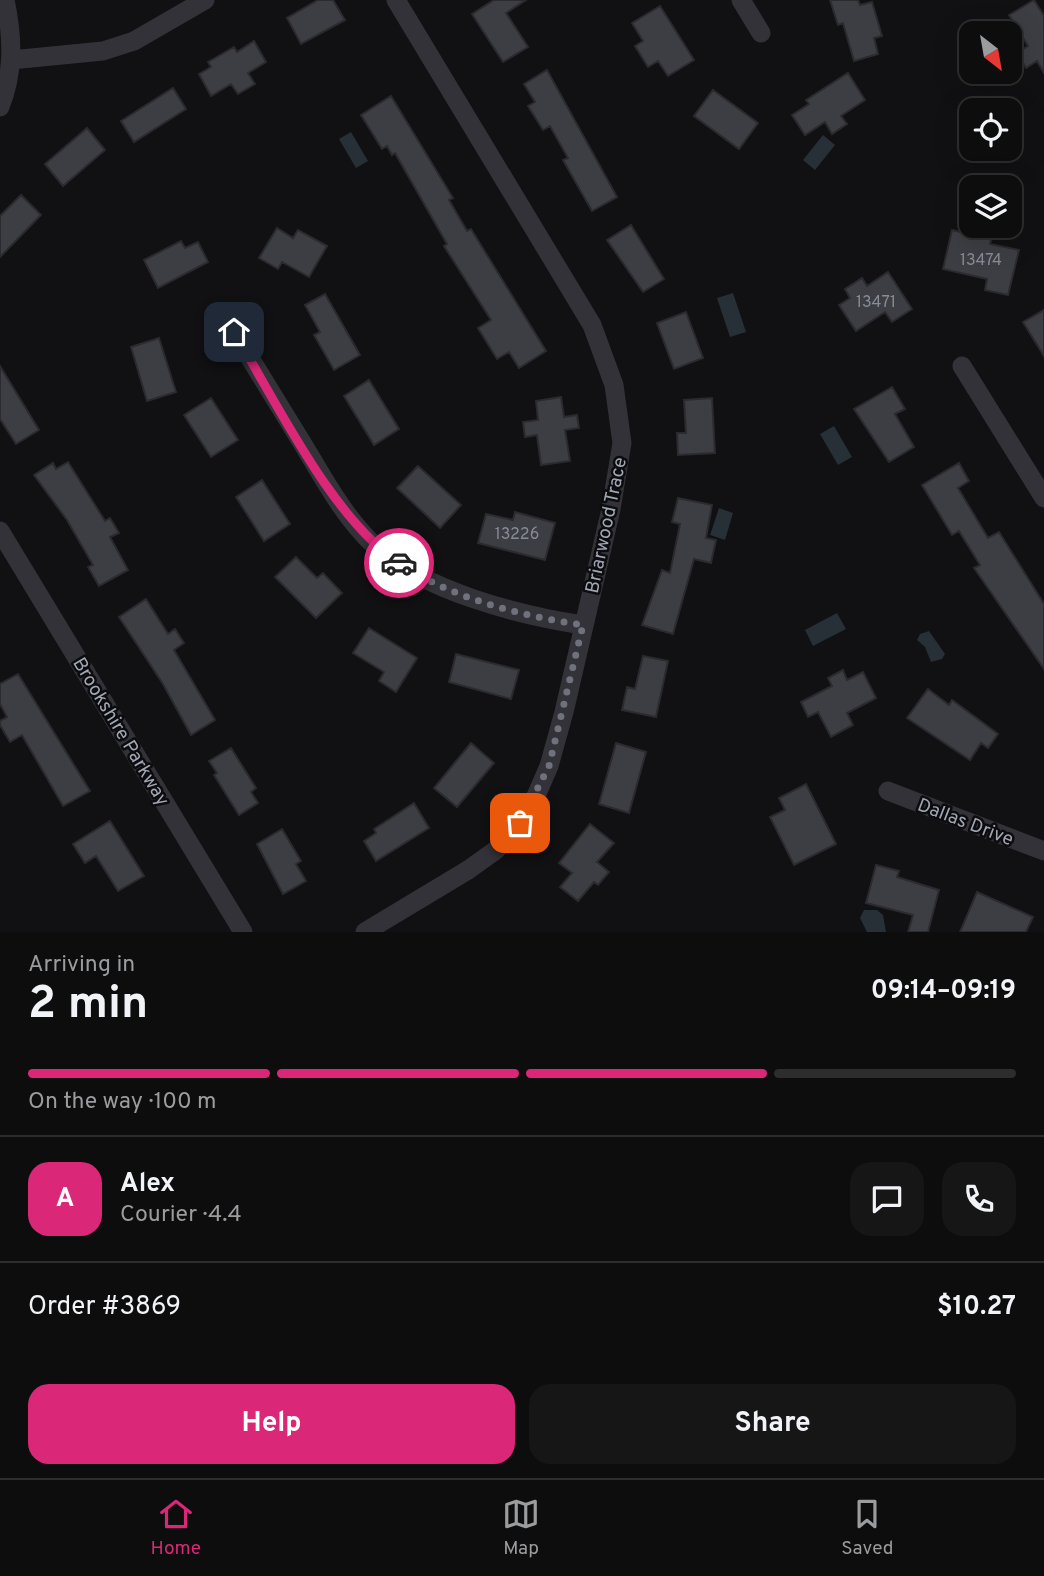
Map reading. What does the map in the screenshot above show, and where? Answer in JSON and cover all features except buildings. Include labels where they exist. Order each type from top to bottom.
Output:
[{"type":"street","points":[[0,107],[7,90],[11,60],[10,23],[5,0]]},
{"type":"street","points":[[11,60],[103,51],[134,41],[205,0]]},
{"type":"street","name":"Briarwood Trace","points":[[365,932],[392,925],[496,850],[520,823],[549,766],[611,509],[622,443],[614,385],[592,325],[396,0]]},
{"type":"street","points":[[741,0],[761,33]]},
{"type":"street","points":[[234,332],[329,488],[354,523],[377,548],[428,583],[451,592],[559,622],[583,625]]},
{"type":"street","points":[[962,366],[1044,498]]},
{"type":"street","name":"Brookshire Parkway","points":[[0,531],[243,932]]},
{"type":"street","name":"Dallas Drive","points":[[888,791],[1044,851]]},
{"type":"shaded area","points":[[351,132],[368,161],[356,168],[339,139]]},
{"type":"shaded area","points":[[823,135],[835,145],[815,170],[803,160]]},
{"type":"shaded area","points":[[733,293],[746,332],[730,337],[717,298]]},
{"type":"shaded area","points":[[834,426],[852,457],[838,465],[820,434]]},
{"type":"shaded area","points":[[719,508],[733,513],[725,540],[710,535]]},
{"type":"shaded area","points":[[837,613],[846,629],[813,646],[805,630]]},
{"type":"shaded area","points":[[929,631],[945,654],[942,659],[931,662],[925,647],[917,640],[920,634]]},
{"type":"shaded area","points":[[864,910],[877,910],[883,915],[886,932],[867,932],[860,918]]},
{"type":"way so far","points":[[399,563],[428,583],[451,592],[559,622],[583,625],[549,766],[520,823]]},
{"type":"route","points":[[234,332],[329,488],[359,530],[377,548],[399,563]]}]
